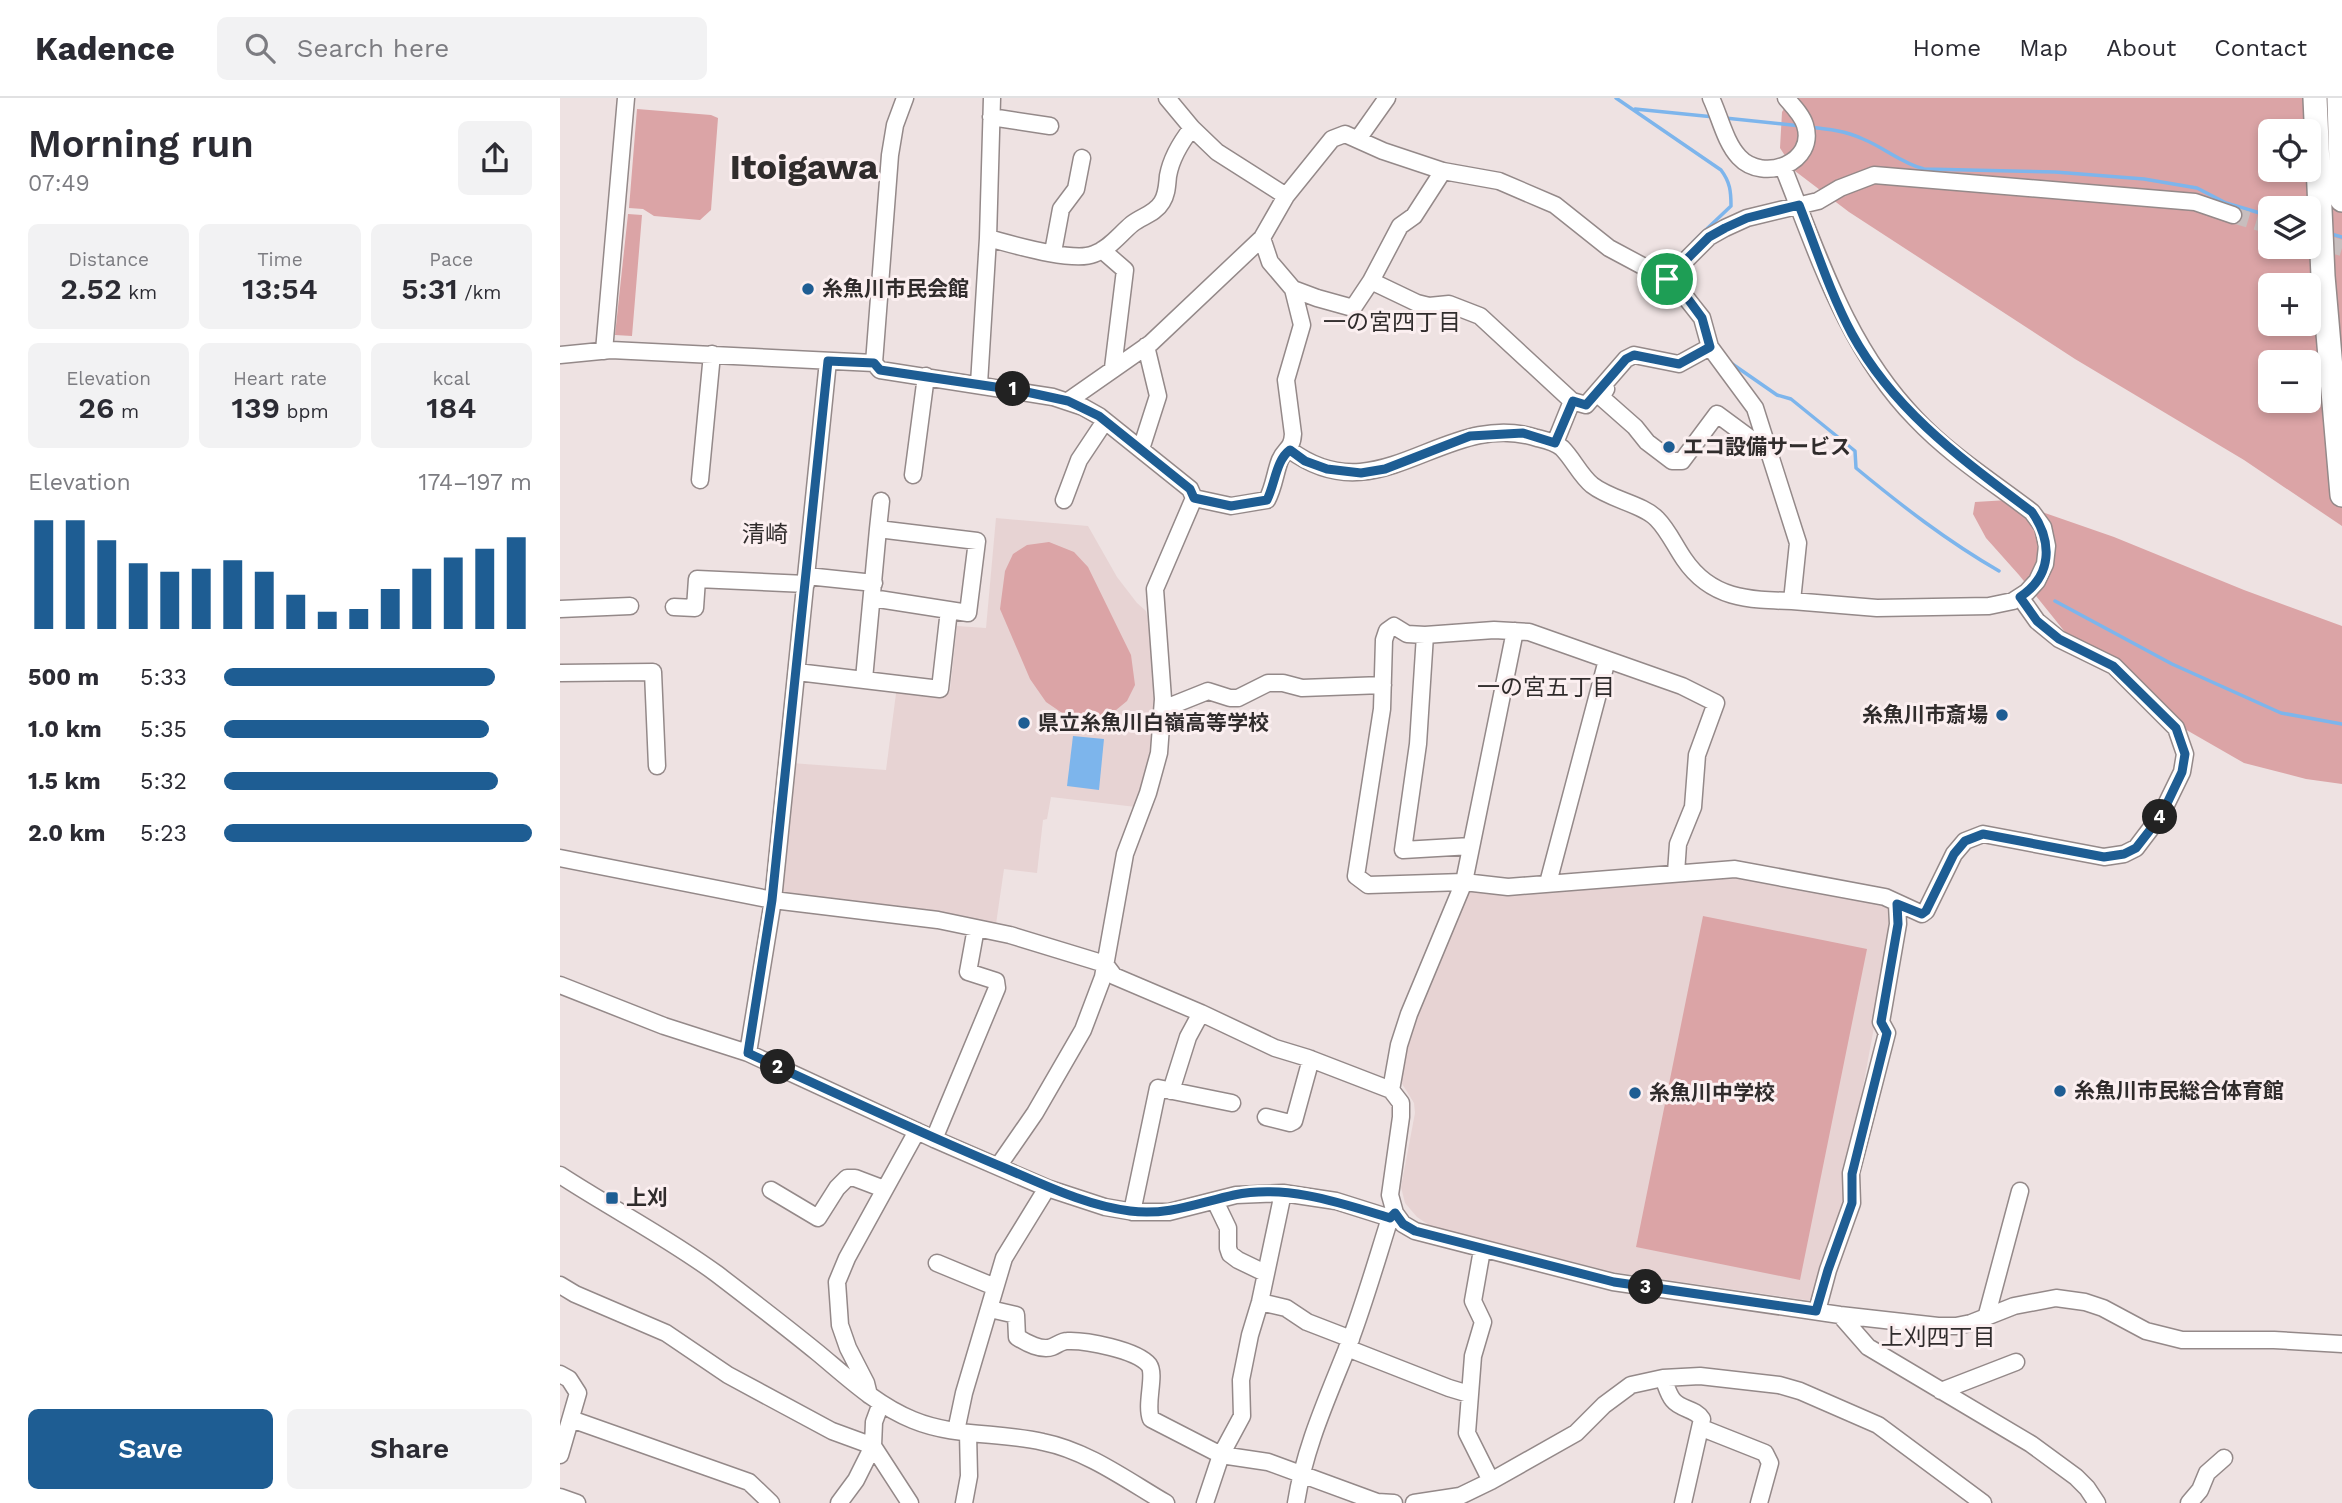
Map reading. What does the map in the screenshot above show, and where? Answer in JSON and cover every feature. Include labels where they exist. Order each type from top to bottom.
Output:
[{"type":"highway","points":[[2315,98],[2323,276],[2342,495]]},
{"type":"highway","points":[[2339,98],[2342,200]]},
{"type":"highway","points":[[2341,174],[2342,150]]},
{"type":"street","points":[[604,351],[626,98]]},
{"type":"street","points":[[905,98],[895,125],[890,155],[874,363],[880,370],[979,384],[1068,401],[1105,421],[1190,489],[1194,498],[1155,589],[1162,725],[1155,773],[1125,854],[1102,977],[1083,1030],[1035,1113],[999,1165]]},
{"type":"street","points":[[979,384],[988,238],[992,98]]},
{"type":"street","points":[[1167,98],[1217,152],[1286,196]]},
{"type":"street","points":[[1358,139],[1387,98]]},
{"type":"street","points":[[1711,98],[1733,149],[1741,159],[1762,169],[1783,167],[1798,157],[1804,147],[1807,137],[1805,125],[1786,98]]},
{"type":"street","points":[[991,117],[1049,126]]},
{"type":"street","points":[[988,238],[1084,257],[1102,250],[1134,222],[1161,204],[1167,191],[1172,160],[1192,128]]},
{"type":"street","points":[[1068,401],[1146,346],[1262,238],[1286,196],[1332,139],[1345,134],[1383,151],[1443,171],[1499,181],[1555,205],[1609,248],[1667,279],[1688,299],[1702,318],[1710,347],[1755,408],[1798,543],[1792,601]]},
{"type":"street","points":[[1053,252],[1061,209],[1076,189],[1082,158]]},
{"type":"street","points":[[1290,450],[1305,461],[1327,469],[1361,473],[1385,469],[1470,436],[1523,433],[1555,443],[1590,484],[1611,497],[1649,512],[1658,520],[1685,562],[1699,577],[1719,590],[1746,600],[1877,608],[1989,606],[2020,597],[2036,581],[2045,564],[2047,545],[2043,527],[2032,512],[1942,444],[1890,390],[1852,333],[1783,167]]},
{"type":"street","points":[[1293,289],[1353,308],[1371,281],[1400,226],[1414,216],[1443,171]]},
{"type":"street","points":[[1667,279],[1709,237],[1725,228],[1747,218],[1818,201],[1840,188],[1874,175],[2195,202],[2233,215]]},
{"type":"street","points":[[1194,498],[1231,506],[1267,500],[1274,485],[1281,456],[1290,450],[1293,434],[1286,380],[1302,326],[1293,289],[1270,261],[1262,238]]},
{"type":"street","points":[[1102,250],[1125,270],[1113,368]]},
{"type":"street","points":[[1371,281],[1417,303],[1429,306],[1450,304],[1480,316],[1573,401],[1586,405],[1626,359],[1634,355],[1679,364],[1710,347]]},
{"type":"street","points":[[1141,449],[1158,396],[1146,346]]},
{"type":"street","points":[[560,355],[604,351],[874,363]]},
{"type":"street","points":[[700,480],[712,354]]},
{"type":"street","points":[[748,1053],[772,900],[828,361]]},
{"type":"street","points":[[913,475],[926,376]]},
{"type":"street","points":[[1604,386],[1606,389],[1601,397],[1635,427],[1647,442],[1672,461],[1682,461],[1717,414],[1755,442],[1768,446]]},
{"type":"street","points":[[1555,443],[1573,401]]},
{"type":"street","points":[[1064,500],[1079,460],[1105,421]]},
{"type":"street","points":[[864,679],[881,502]]},
{"type":"street","points":[[674,607],[695,608],[697,579],[806,580],[873,591],[968,613],[977,541],[878,529]]},
{"type":"street","points":[[1676,873],[1678,844],[1693,807],[1697,755],[1716,703],[1682,686],[1530,632],[1494,630],[1426,635],[1407,634],[1394,625],[1387,631],[1384,640],[1382,709],[1356,876],[1368,885],[1464,882],[1508,887],[1735,869],[1885,897],[1922,914],[1926,911],[1954,854],[1965,841],[1983,834],[2104,857],[2124,854],[2136,848],[2161,816],[2182,772],[2185,754],[2176,728],[2113,666],[2059,639],[2037,621],[2020,597]]},
{"type":"street","points":[[560,609],[630,606]]},
{"type":"street","points":[[797,672],[940,689],[949,610]]},
{"type":"street","points":[[1391,1090],[1399,1045],[1409,1014],[1464,882],[1515,631]]},
{"type":"street","points":[[1426,635],[1418,744],[1403,850],[1471,846]]},
{"type":"street","points":[[1548,883],[1607,660]]},
{"type":"street","points":[[560,673],[653,672],[657,766]]},
{"type":"street","points":[[1163,709],[1208,691],[1237,698],[1268,683],[1283,683],[1302,688],[1382,685]]},
{"type":"street","points":[[560,858],[772,900],[907,915],[1010,935],[1105,964],[1114,976],[1202,1013],[1275,1048],[1391,1090],[1401,1103],[1390,1195],[1392,1215],[1349,1343],[1314,1429],[1300,1475],[1296,1503]]},
{"type":"street","points":[[1816,1311],[1852,1203],[1852,1174],[1887,1033],[1881,1022],[1898,924],[1897,904]]},
{"type":"street","points":[[934,1139],[997,988],[996,981],[968,971],[976,928]]},
{"type":"street","points":[[560,985],[664,1026],[748,1053],[1047,1188],[1132,1212],[1169,1212],[1236,1195],[1283,1193],[1336,1201],[1392,1215],[1415,1231],[1614,1282],[1840,1315],[1956,1326],[1986,1318],[2014,1306],[2056,1298],[2085,1302],[2103,1308],[2146,1331],[2182,1340],[2342,1343]]},
{"type":"street","points":[[1171,1091],[1188,1037],[1202,1013]]},
{"type":"street","points":[[1266,1117],[1290,1123],[1294,1121],[1311,1059]]},
{"type":"street","points":[[1132,1212],[1158,1088],[1232,1103]]},
{"type":"street","points":[[839,1503],[856,1480],[873,1446],[875,1399],[848,1348],[840,1325],[837,1282],[847,1258],[917,1131]]},
{"type":"street","points":[[771,1191],[818,1217],[836,1188],[847,1178],[855,1178],[884,1189]]},
{"type":"street","points":[[563,1183],[676,1245],[875,1399],[914,1420],[962,1432],[1034,1440],[1065,1448],[1097,1463],[1166,1503]]},
{"type":"street","points":[[964,1503],[969,1476],[962,1432],[964,1393],[1004,1258],[1047,1188]]},
{"type":"street","points":[[1986,1318],[2020,1191]]},
{"type":"street","points":[[1205,1503],[1227,1440],[1242,1416],[1241,1380],[1283,1193]]},
{"type":"street","points":[[1215,1201],[1228,1228],[1230,1254],[1265,1273]]},
{"type":"street","points":[[1482,1250],[1473,1301],[1483,1322],[1473,1356],[1467,1433],[1491,1481]]},
{"type":"street","points":[[937,1263],[995,1287]]},
{"type":"street","points":[[560,1285],[666,1333],[727,1375],[832,1431],[873,1446],[910,1503]]},
{"type":"street","points":[[1260,1302],[1286,1308],[1349,1343],[1449,1388],[1469,1394]]},
{"type":"street","points":[[990,1309],[1016,1315],[1017,1338],[1044,1349],[1065,1340],[1124,1349],[1149,1365],[1151,1371],[1148,1411],[1151,1419],[1221,1455],[1268,1462],[1377,1502],[1394,1503]]},
{"type":"street","points":[[1840,1315],[1868,1346],[2031,1444],[2087,1488],[2097,1503]]},
{"type":"street","points":[[1941,1391],[2016,1362]]},
{"type":"street","points":[[560,1374],[569,1379],[578,1393],[560,1455]]},
{"type":"street","points":[[1414,1503],[1466,1499],[1491,1481],[1576,1433],[1604,1405],[1631,1384],[1663,1378],[1700,1376],[1779,1385],[1800,1391],[1878,1426],[1983,1503]]},
{"type":"street","points":[[1663,1378],[1671,1399],[1698,1412],[1702,1419],[1702,1429],[1683,1503]]},
{"type":"street","points":[[572,1419],[749,1482],[771,1503]]},
{"type":"street","points":[[1702,1429],[1765,1453],[1770,1463],[1759,1503]]},
{"type":"street","points":[[2189,1503],[2200,1490],[2207,1473],[2224,1458]]},
{"type":"street","points":[[560,1497],[577,1503]]},
{"type":"shaded area","points":[[1791,98],[2342,98],[2342,526],[2244,460],[2075,359],[1849,212],[1795,171],[1780,148],[1782,112]]},
{"type":"shaded area","points":[[637,109],[711,115],[718,118],[711,210],[700,220],[654,216],[643,209],[629,208]]},
{"type":"shaded area","points":[[628,214],[642,215],[632,336],[615,335]]},
{"type":"shaded area","points":[[2008,500],[2114,537],[2244,590],[2342,626],[2342,784],[2306,779],[2244,763],[2143,705],[2065,632],[1986,538],[1973,514],[1975,502]]},
{"type":"shaded area","name":"県立糸魚川白嶺高等学校","points":[[996,518],[1088,526],[1117,577],[1146,611],[1154,649],[1157,701],[1155,745],[1136,807],[1051,797],[1047,819],[1043,820],[1037,873],[1004,869],[996,924],[925,912],[787,898],[779,890],[791,763],[886,770],[897,686],[950,690],[957,626],[986,628]]},
{"type":"shaded area","points":[[1049,542],[1074,552],[1088,567],[1131,655],[1135,685],[1127,701],[1110,715],[1090,721],[1071,719],[1046,702],[1030,679],[1000,609],[1005,571],[1013,554],[1027,545]]},
{"type":"shaded area","name":"糸魚川中学校","points":[[1735,869],[1886,904],[1895,913],[1847,1174],[1849,1201],[1813,1301],[1613,1272],[1432,1227],[1417,1217],[1405,1203],[1401,1187],[1415,1113],[1414,1103],[1401,1082],[1404,1046],[1468,887]]},
{"type":"shaded area","points":[[1703,916],[1867,949],[1800,1280],[1636,1247]]},
{"type":"water","points":[[1073,736],[1104,739],[1099,790],[1067,786]]},
{"type":"waterway","points":[[1616,98],[1721,170],[1726,179],[1731,206],[1693,242]]},
{"type":"waterway","points":[[1635,109],[1714,117]]},
{"type":"waterway","points":[[1725,118],[1801,126]]},
{"type":"waterway","points":[[1809,127],[1857,136],[1924,169],[2055,172],[2144,179],[2197,188],[2226,203],[2258,212]]},
{"type":"waterway","points":[[2331,234],[2342,237]]},
{"type":"waterway","points":[[1728,361],[1777,395],[1791,399],[1855,451],[1856,468],[1961,548],[1999,571]]},
{"type":"waterway","points":[[2055,601],[2172,664],[2281,713],[2342,724]]},
{"type":"tunnel","points":[[2233,215],[2258,222]]},
{"type":"tunnel","points":[[2321,242],[2342,248]]},
{"type":"place","name":"糸魚川市民会館","points":[[808,289]]},
{"type":"place","name":"エコ設備サービス","points":[[1669,447]]},
{"type":"place","name":"糸魚川市斎場","points":[[2002,715]]},
{"type":"place","name":"県立糸魚川白嶺高等学校","points":[[1024,723]]},
{"type":"place","name":"糸魚川市民総合体育館","points":[[2060,1091]]},
{"type":"place","name":"糸魚川中学校","points":[[1635,1093]]},
{"type":"place","name":"上刈","points":[[612,1198]]},
{"type":"district","name":"Itoigawa","points":[[804,167]]},
{"type":"district","name":"一の宮四丁目","points":[[1392,322]]},
{"type":"district","name":"清崎","points":[[765,534]]},
{"type":"district","name":"一の宮五丁目","points":[[1546,687]]},
{"type":"district","name":"上刈四丁目","points":[[1938,1337]]},
{"type":"route","points":[[1799,205],[1852,333],[1890,390],[1942,444],[2032,512],[2043,527],[2047,545],[2045,564],[2036,581],[2020,597],[2037,621],[2059,639],[2113,666],[2176,728],[2185,754],[2182,772],[2161,816],[2136,848],[2124,854],[2104,857],[1983,834],[1965,841],[1954,854],[1926,911],[1917,913],[1897,904],[1898,924],[1881,1022],[1887,1033],[1852,1174],[1852,1203],[1816,1311],[1614,1282],[1415,1231],[1403,1224],[1395,1213],[1390,1218],[1336,1201],[1299,1195],[1236,1195],[1169,1212],[1134,1212],[1105,1206],[1047,1188],[748,1053],[772,900],[828,361],[874,363],[880,370],[1022,391],[1068,401],[1099,416],[1128,438],[1190,489],[1194,498],[1231,506],[1267,500],[1274,485],[1281,456],[1290,450],[1305,461],[1327,469],[1361,473],[1385,469],[1470,436],[1523,433],[1555,443],[1573,401],[1586,405],[1626,359],[1634,355],[1679,364],[1710,347],[1702,318],[1688,299],[1667,279],[1709,237],[1725,228],[1747,218],[1799,205]]}]
